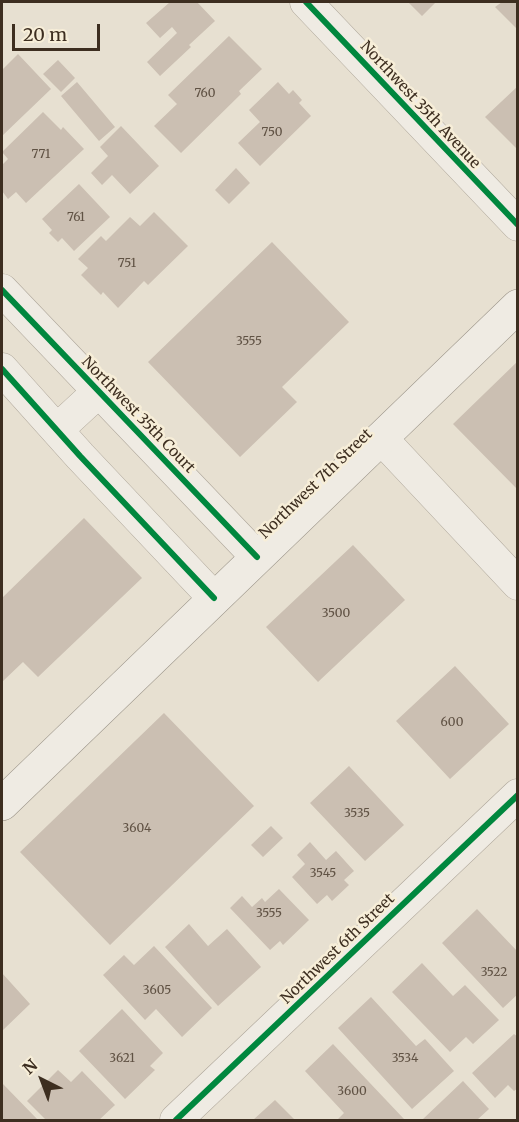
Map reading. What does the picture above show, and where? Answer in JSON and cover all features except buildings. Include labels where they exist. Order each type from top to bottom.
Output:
[{"type":"main road","name":"Northwest 7th Street","points":[[2,804],[518,306]]},
{"type":"street","name":"Northwest 35th Avenue","points":[[306,2],[518,225]]},
{"type":"street","name":"Northwest 35th Court","points":[[2,290],[257,557]]},
{"type":"street","points":[[2,369],[80,456],[214,598]]},
{"type":"street","points":[[57,430],[98,392]]},
{"type":"street","points":[[381,438],[518,584]]},
{"type":"street","name":"Northwest 6th Street","points":[[176,1120],[518,795]]},
{"type":"cycle path","points":[[306,2],[518,225]]},
{"type":"cycle path","points":[[2,290],[257,557]]},
{"type":"cycle path","points":[[2,369],[80,456],[214,598]]},
{"type":"cycle path","points":[[176,1120],[518,795]]}]
